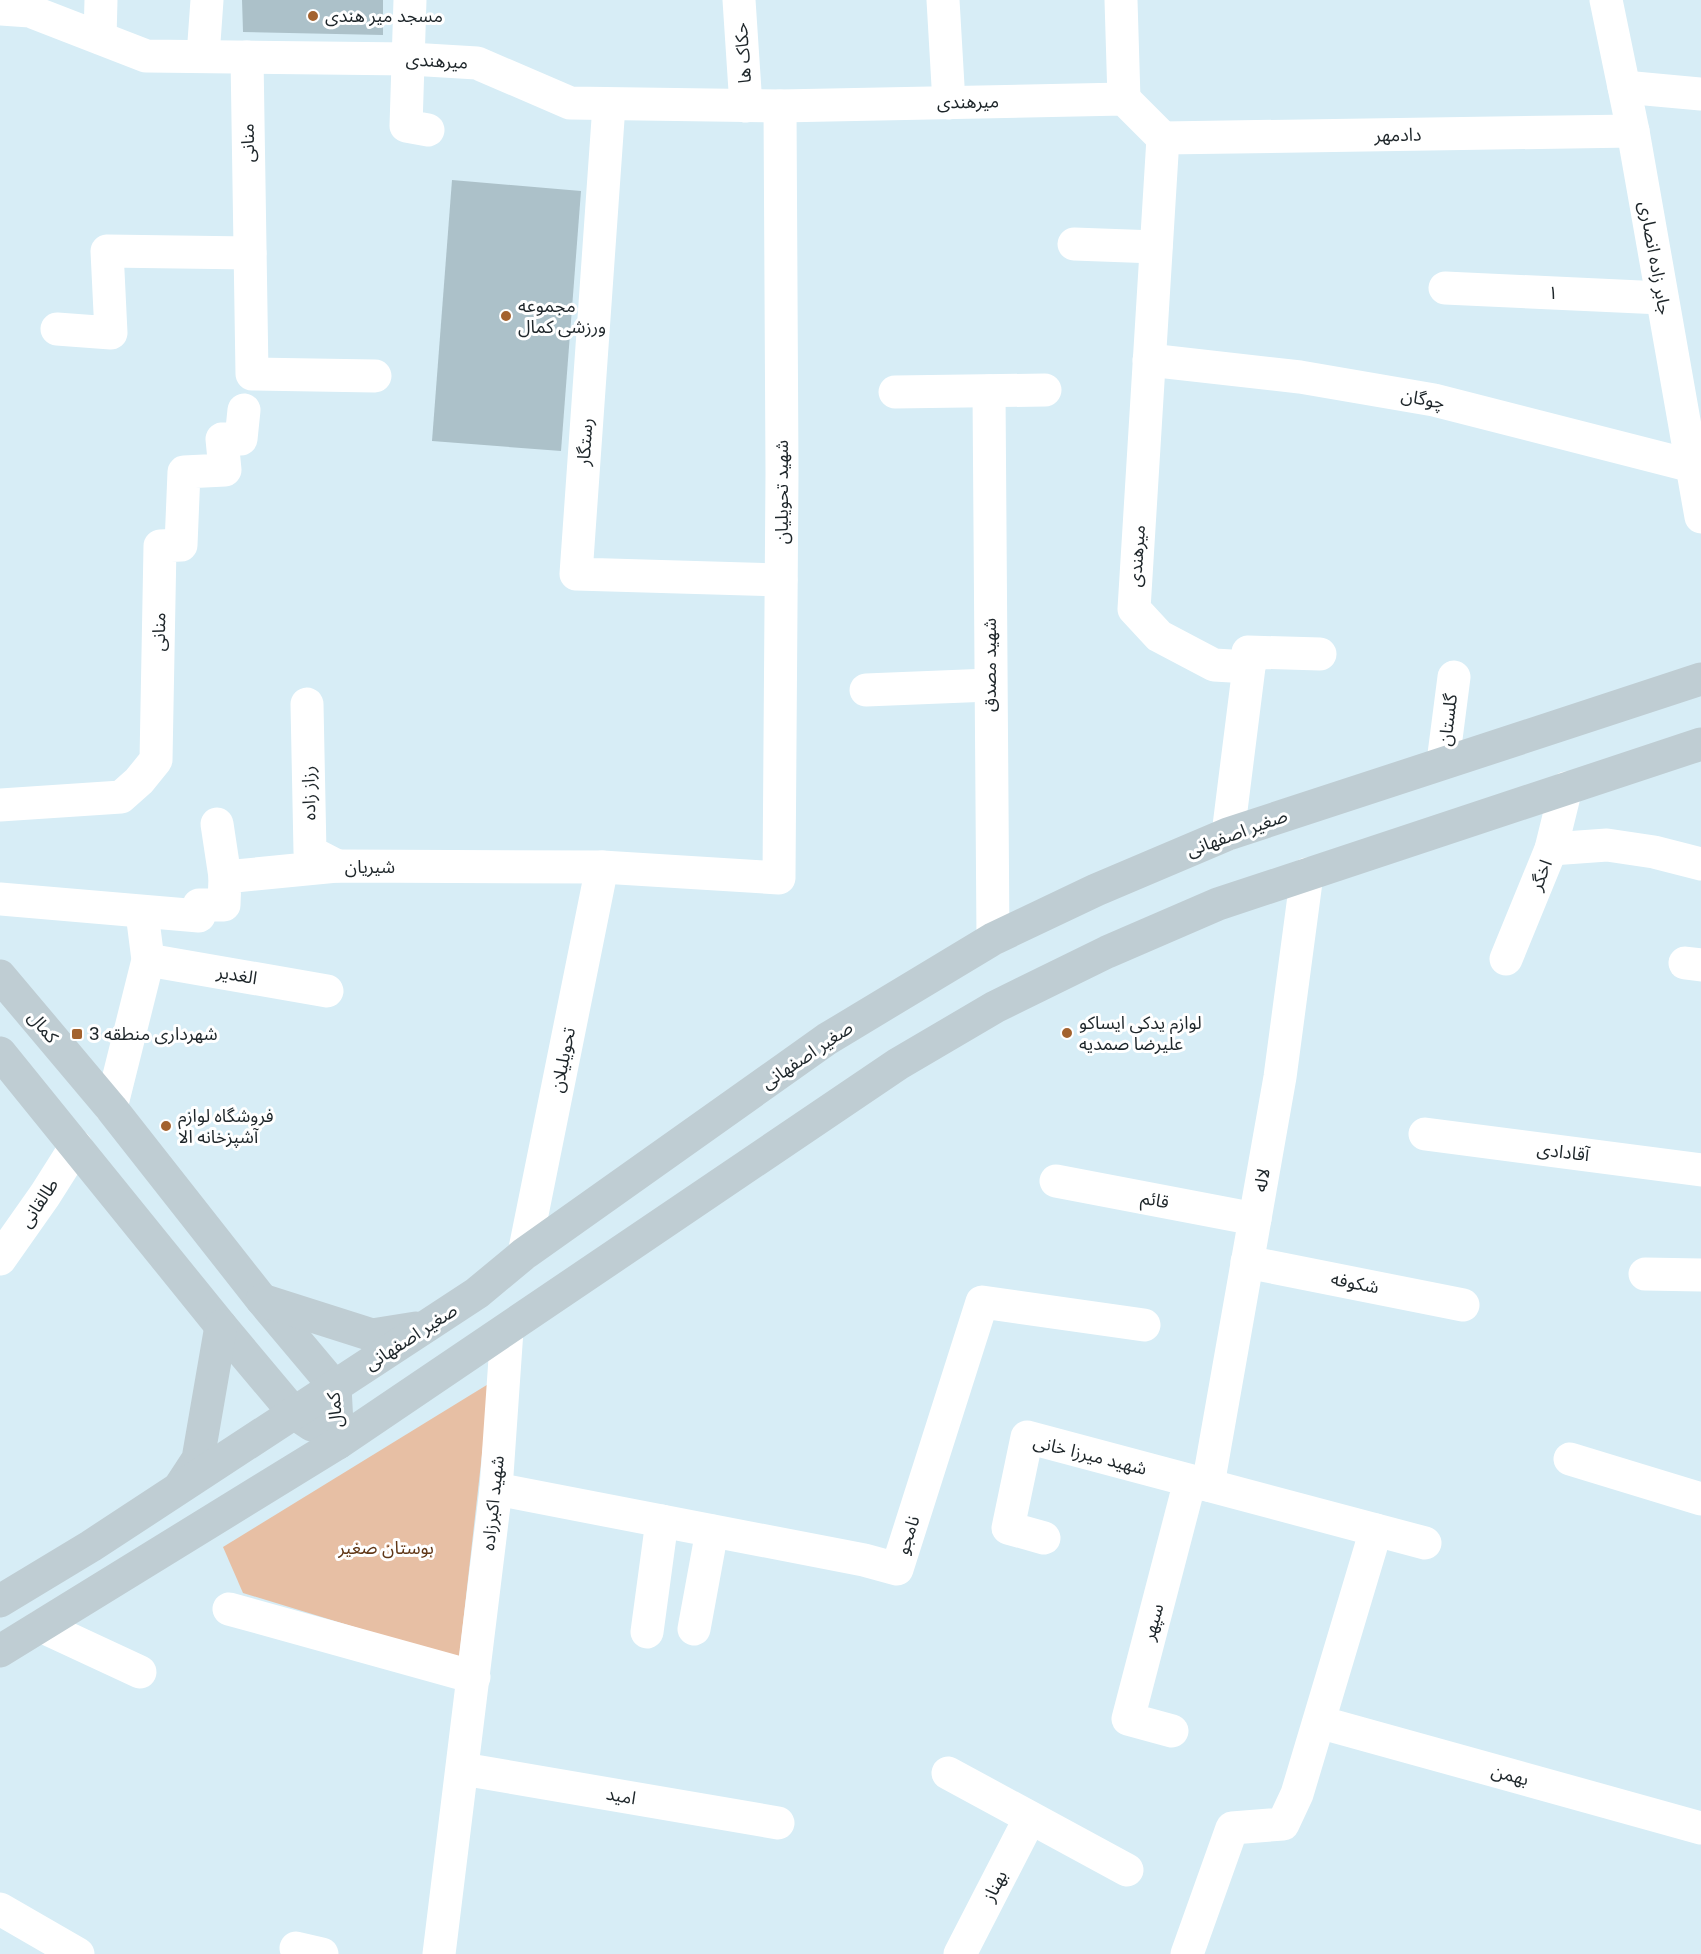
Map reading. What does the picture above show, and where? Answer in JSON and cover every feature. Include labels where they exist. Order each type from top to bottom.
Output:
[{"type":"main road","name":"صغیر اصفهانی","points":[[0,1601],[177,1490],[477,1293],[524,1254],[827,1039],[993,939],[1096,890],[1228,834],[1701,679]]},
{"type":"main road","points":[[0,1651],[338,1443],[898,1064],[995,1007],[1107,952],[1178,922],[1307,874],[1701,744]]},
{"type":"main road","name":"کمال","points":[[0,976],[111,1108],[262,1300],[335,1387],[338,1443]]},
{"type":"main road","name":"کمال","points":[[0,1053],[294,1413],[338,1443]]},
{"type":"main road","points":[[262,1300],[372,1335],[426,1327]]},
{"type":"main road","points":[[177,1490],[198,1459],[221,1326]]},
{"type":"street","points":[[99,38],[101,0]]},
{"type":"street","points":[[203,56],[207,0]]},
{"type":"street","points":[[410,0],[410,59],[406,126],[428,130]]},
{"type":"street","name":"حکاک ها","points":[[739,0],[746,106]]},
{"type":"street","points":[[943,0],[949,103]]},
{"type":"street","points":[[1121,0],[1124,99],[1163,138]]},
{"type":"street","name":"جابر زاده انصاری","points":[[1606,0],[1633,131],[1701,517]]},
{"type":"street","name":"میرهندی","points":[[0,9],[30,11],[146,56],[410,59],[477,63],[570,103],[780,106],[1124,99]]},
{"type":"street","name":"منانی","points":[[247,57],[252,374],[375,376]]},
{"type":"street","points":[[1624,87],[1701,94]]},
{"type":"street","name":"رستگار","points":[[609,105],[576,574],[781,580]]},
{"type":"street","name":"شهید تحویلیان","points":[[779,878],[780,106]]},
{"type":"street","name":"دادمهر","points":[[1163,138],[1633,131]]},
{"type":"street","name":"میرهندی","points":[[1163,138],[1134,609],[1160,636],[1214,665],[1250,667]]},
{"type":"street","points":[[1074,244],[1156,247]]},
{"type":"street","points":[[57,329],[111,333],[107,251],[250,253]]},
{"type":"street","name":"۱","points":[[1445,288],[1662,298]]},
{"type":"street","name":"چوگان","points":[[1149,360],[1300,377],[1434,400],[1692,466]]},
{"type":"street","points":[[895,392],[1045,390]]},
{"type":"street","name":"شهید مصدق","points":[[989,391],[993,939]]},
{"type":"street","name":"منانی","points":[[0,805],[121,797],[139,781],[156,760],[160,546],[181,545],[184,472],[225,470],[222,439],[241,439],[244,410]]},
{"type":"street","points":[[1228,834],[1250,667],[1248,652],[1320,654]]},
{"type":"street","name":"گلستان","points":[[1443,762],[1454,677]]},
{"type":"street","points":[[866,690],[990,685]]},
{"type":"street","name":"رزاز زاده","points":[[307,704],[310,852],[337,866]]},
{"type":"street","name":"اخگر","points":[[1506,959],[1551,849],[1566,788]]},
{"type":"street","points":[[0,899],[142,913],[199,916],[199,905],[224,905],[225,877],[217,824]]},
{"type":"street","points":[[1551,849],[1607,845],[1654,852],[1701,864]]},
{"type":"street","name":"شیریان","points":[[225,877],[337,866],[602,867],[779,878]]},
{"type":"street","name":"تحویلیلان","points":[[524,1254],[602,867]]},
{"type":"street","name":"لاله","points":[[1199,1483],[1255,1219],[1280,1077],[1307,874]]},
{"type":"street","points":[[111,1108],[147,960],[142,913]]},
{"type":"street","name":"الغدیر","points":[[147,960],[327,991]]},
{"type":"street","name":"آقادادی","points":[[1425,1134],[1701,1170]]},
{"type":"street","name":"طالقانی","points":[[0,1259],[76,1146]]},
{"type":"street","name":"قائم","points":[[1056,1181],[1255,1219]]},
{"type":"street","name":"شکوفه","points":[[1247,1262],[1463,1305]]},
{"type":"street","points":[[1645,1274],[1701,1275]]},
{"type":"street","name":"نامجو","points":[[496,1489],[897,1569],[982,1302],[1144,1325]]},
{"type":"street","name":"شهید اکبرزاده","points":[[439,1954],[496,1489],[507,1330]]},
{"type":"street","name":"شهید میرزا خانی","points":[[1044,1538],[1008,1528],[1027,1437],[1199,1483]]},
{"type":"street","points":[[1570,1460],[1701,1499]]},
{"type":"street","points":[[1199,1483],[1425,1543]]},
{"type":"street","name":"سپهر","points":[[1172,1731],[1128,1719],[1199,1483]]},
{"type":"street","points":[[647,1632],[662,1521]]},
{"type":"street","points":[[1187,1954],[1232,1828],[1283,1824],[1297,1794],[1376,1530]]},
{"type":"street","points":[[694,1629],[712,1531]]},
{"type":"street","points":[[229,1609],[474,1677]]},
{"type":"street","points":[[41,1626],[140,1672]]},
{"type":"street","name":"بهمن","points":[[1319,1722],[1701,1828]]},
{"type":"street","name":"امید","points":[[463,1768],[778,1822]]},
{"type":"street","points":[[948,1773],[1127,1870]]},
{"type":"street","name":"بهناز","points":[[960,1954],[1030,1818]]},
{"type":"street","points":[[0,1909],[78,1954]]},
{"type":"green space","name":"بوستان صغیر","points":[[490,1383],[459,1659],[243,1593],[223,1547]]},
{"type":"building","name":"مسجد میر هندی","points":[[242,0],[383,0],[383,35],[243,32]]},
{"type":"building","name":"مجموعه ورزشی کمال","points":[[452,180],[581,191],[561,451],[432,441]]},
{"type":"place","name":"مسجد میر هندی","points":[[313,16]]},
{"type":"place","name":"مجموعه ورزشی کمال","points":[[506,316]]},
{"type":"place","name":"لوازم یدکی ایساکو علیرضا صمدیه","points":[[1067,1033]]},
{"type":"place","name":"شهرداری منطقه 3","points":[[77,1034]]},
{"type":"place","name":"فروشگاه لوازم آشپزخانه الا","points":[[166,1126]]}]
